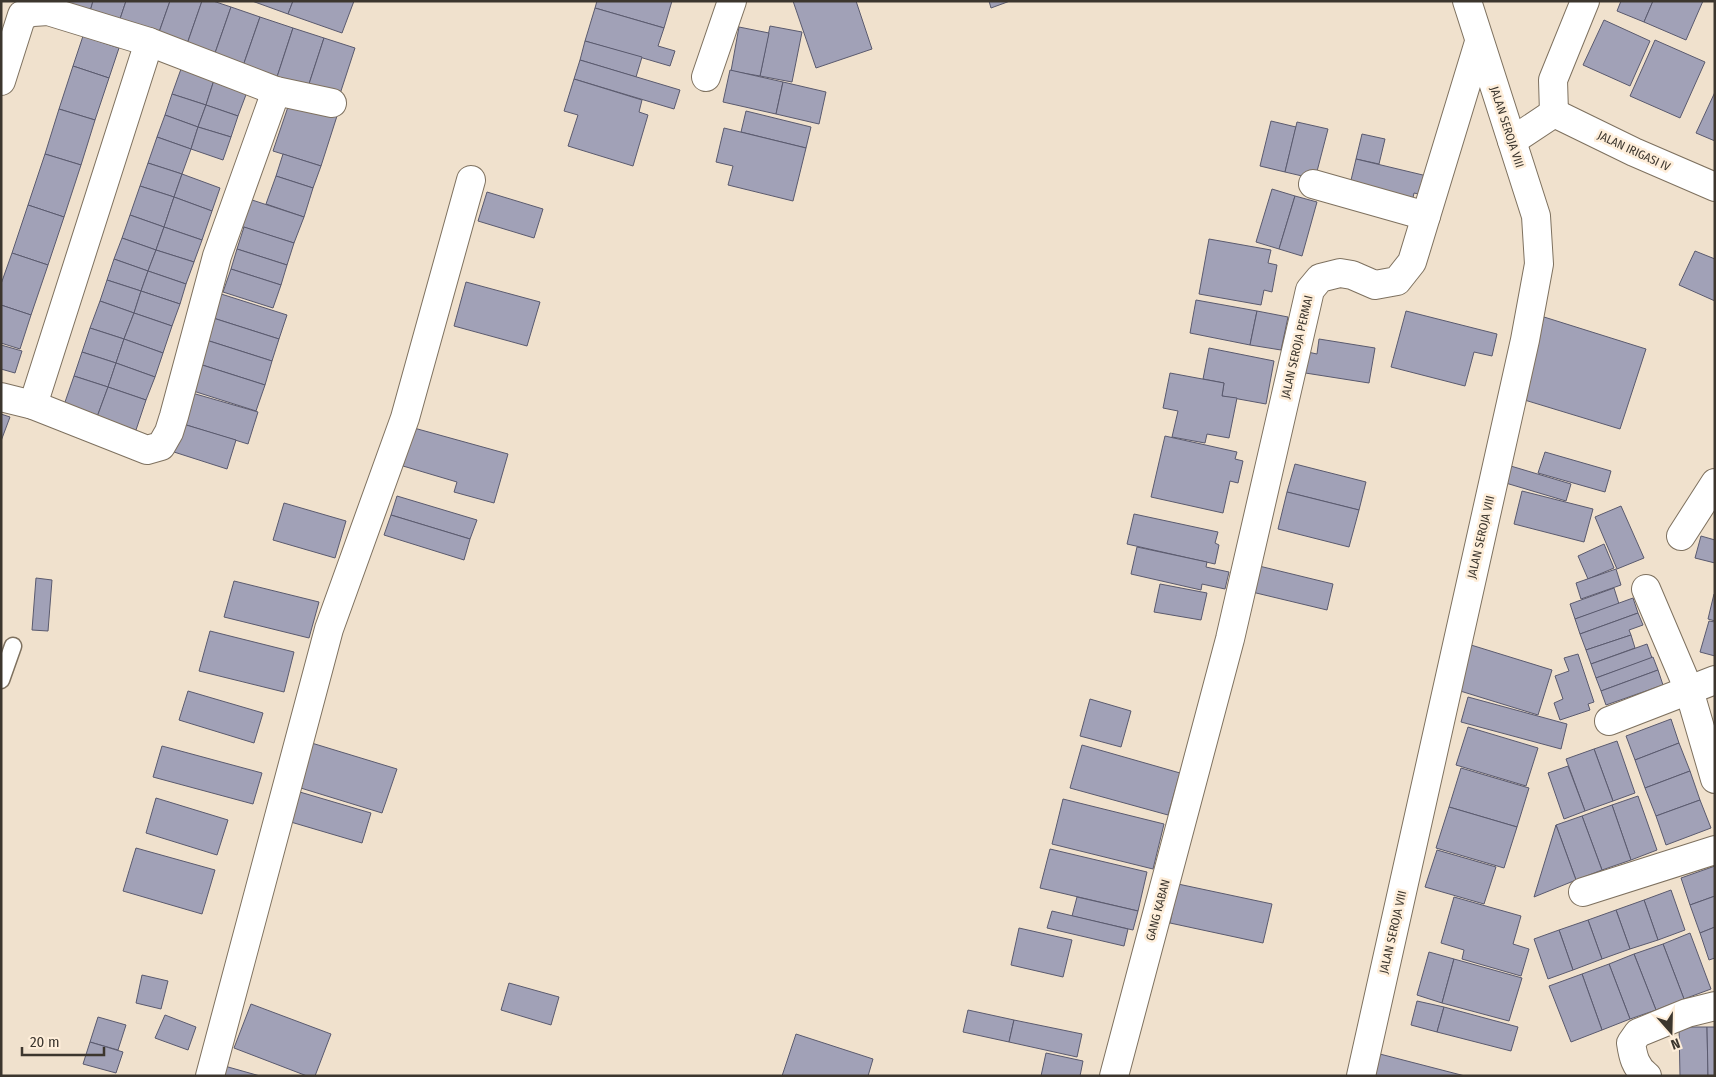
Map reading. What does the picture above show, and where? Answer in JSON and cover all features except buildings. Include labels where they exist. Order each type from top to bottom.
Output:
[{"type":"street","points":[[706,78],[732,1]]},
{"type":"street","name":"JALAN SEROJA VIII","points":[[1361,1076],[1525,340],[1539,264],[1536,216],[1467,1]]},
{"type":"street","points":[[1512,141],[1554,113],[1553,80],[1585,1]]},
{"type":"street","points":[[1,82],[22,15],[48,11],[149,42],[276,91],[332,103]]},
{"type":"street","points":[[33,405],[149,42]]},
{"type":"street","name":"JALAN SEROJA PERMAI","points":[[1202,744],[1230,639],[1310,290],[1320,278],[1340,273],[1352,275],[1375,284],[1397,281],[1412,262],[1479,42]]},
{"type":"street","points":[[1,397],[33,405],[148,450],[161,446],[169,432],[174,416],[217,256],[276,91]]},
{"type":"street","name":"JALAN IRIGASI IV","points":[[1554,113],[1634,152],[1715,187]]},
{"type":"street","points":[[210,1076],[329,629],[405,418],[471,180]]},
{"type":"street","points":[[1313,184],[1426,216]]},
{"type":"street","points":[[1681,536],[1715,483]]},
{"type":"street","points":[[1646,589],[1689,690],[1715,779]]},
{"type":"street","points":[[1609,721],[1715,680]]},
{"type":"street","name":"GANG KABAN","points":[[1114,1076],[1202,744]]},
{"type":"street","points":[[1583,892],[1715,850]]},
{"type":"street","points":[[1646,1076],[1634,1059],[1632,1043],[1638,1033],[1687,1013],[1715,1006]]},
{"type":"lane","points":[[1,680],[13,646]]}]
